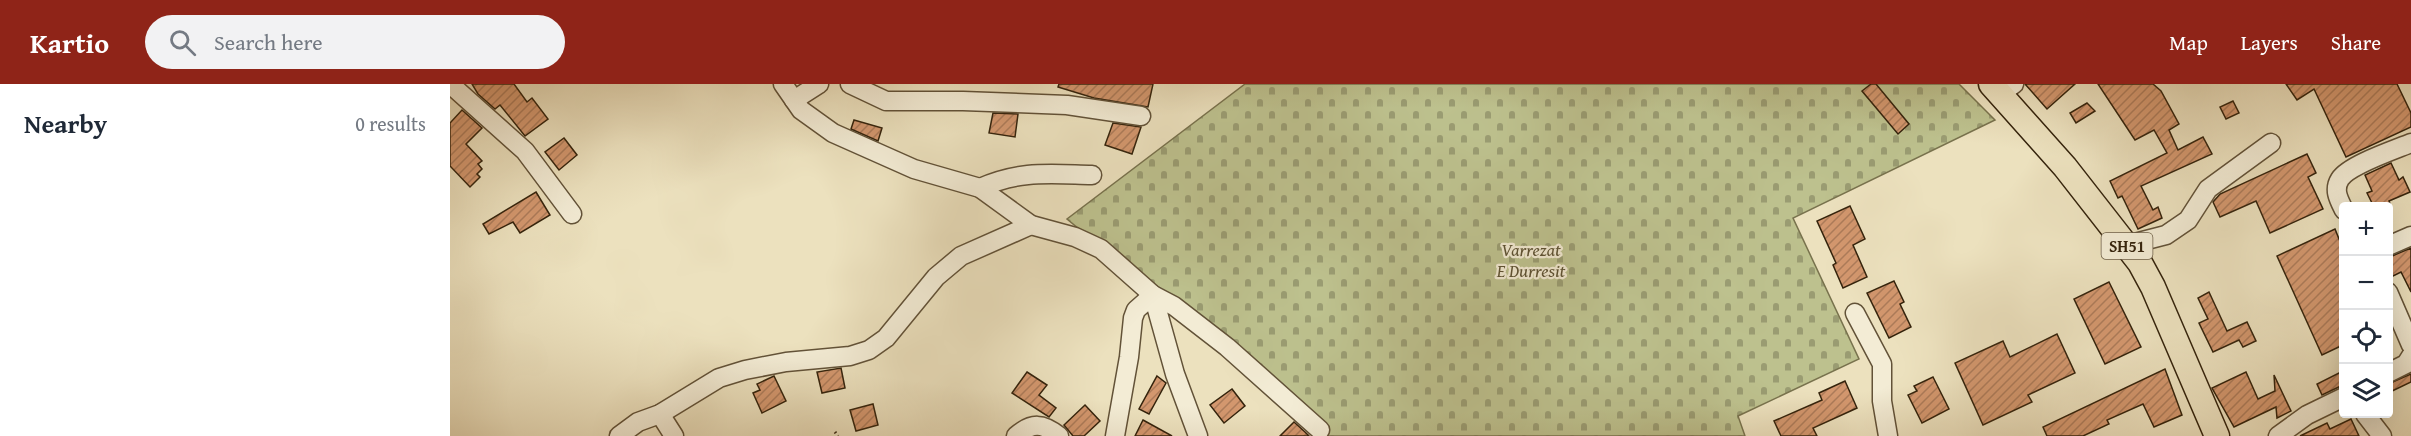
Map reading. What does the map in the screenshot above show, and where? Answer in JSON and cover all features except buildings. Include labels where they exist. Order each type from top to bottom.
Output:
[{"type":"main road","name":"SH51","points":[[2002,87],[2127,245],[2153,287],[2217,436]]},
{"type":"street","points":[[450,84],[525,151],[572,214]]},
{"type":"street","points":[[783,84],[801,110],[833,133],[914,169],[980,188],[1031,225],[1075,237],[1101,249],[1153,295],[1174,306],[1227,347],[1320,430]]},
{"type":"street","points":[[794,100],[819,84]]},
{"type":"street","points":[[850,84],[886,101],[1067,105],[1141,116]]},
{"type":"street","points":[[2127,245],[2166,235],[2188,220],[2208,189],[2271,143]]},
{"type":"street","points":[[2339,202],[2336,195],[2339,180],[2349,171],[2411,143]]},
{"type":"street","points":[[980,188],[1004,177],[1030,173],[1092,175]]},
{"type":"street","points":[[619,436],[638,422],[660,414],[719,378],[786,362],[850,356],[869,350],[886,338],[936,277],[961,256],[1031,225]]},
{"type":"street","points":[[2393,244],[2411,236]]},
{"type":"street","points":[[1115,436],[1122,403],[1133,318],[1136,310],[1153,295]]},
{"type":"street","points":[[1153,295],[1175,374],[1198,436]]},
{"type":"street","points":[[2393,304],[2411,345]]},
{"type":"street","points":[[1855,313],[1882,364],[1882,401],[1888,436]]},
{"type":"street","points":[[2393,370],[2408,360]]},
{"type":"street","points":[[2278,436],[2307,415],[2339,399]]},
{"type":"street","points":[[660,414],[674,436]]},
{"type":"street","points":[[2368,418],[2382,436]]},
{"type":"street","points":[[1016,436],[1025,428],[1037,424],[1046,426],[1059,436]]},
{"type":"green space","name":"Varrezat E Durresit","points":[[1245,84],[1959,84],[1995,120],[1793,218],[1859,359],[1738,416],[1745,436],[1316,436],[1153,290],[1067,219]]}]
